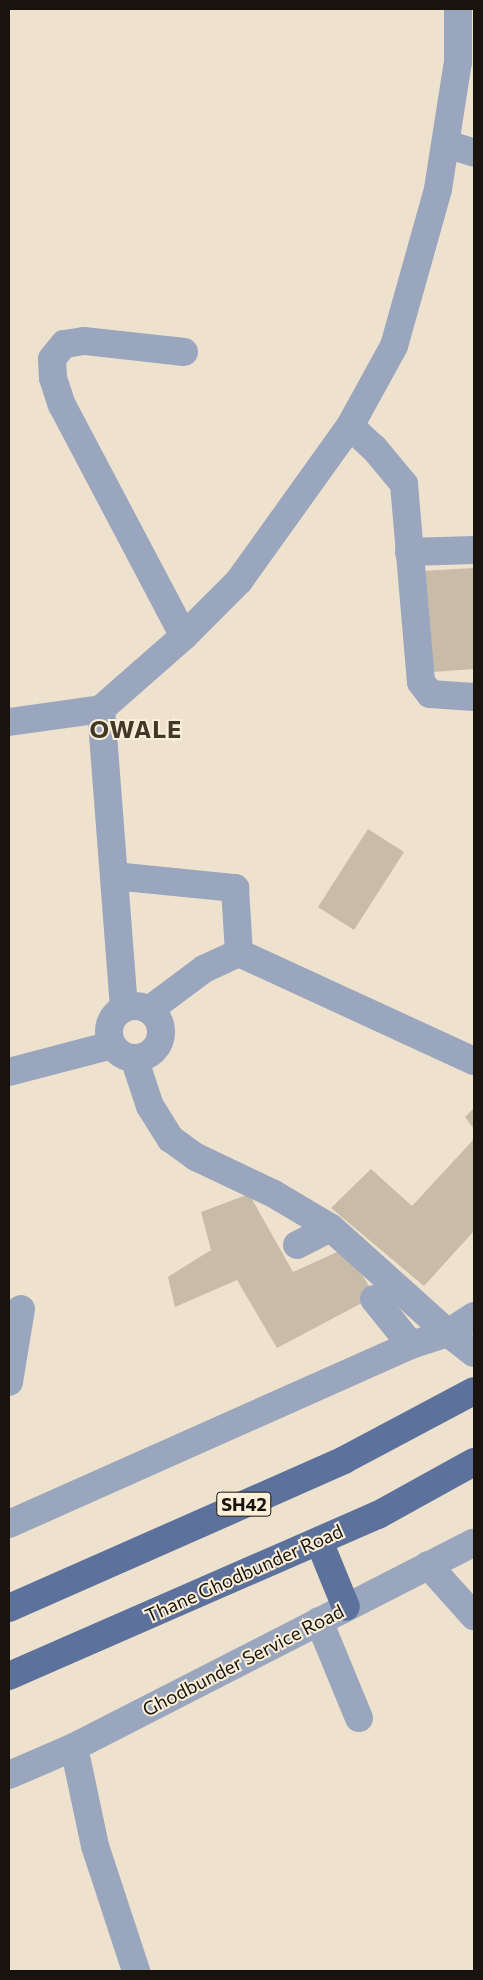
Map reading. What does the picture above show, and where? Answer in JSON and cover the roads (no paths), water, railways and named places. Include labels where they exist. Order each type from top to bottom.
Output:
[{"type":"main road","name":"SH42","points":[[9,1608],[344,1460],[474,1391]]},
{"type":"main road","name":"Thane Ghodbunder Road","points":[[9,1676],[378,1515],[474,1462]]},
{"type":"main road","points":[[319,1541],[346,1607]]},
{"type":"street","points":[[9,722],[101,709],[184,636],[239,580],[350,426],[394,346],[438,190],[466,62],[458,9]]},
{"type":"street","points":[[447,144],[474,153]]},
{"type":"street","points":[[184,352],[84,341],[64,344],[52,358],[53,378],[62,406],[184,636]]},
{"type":"street","points":[[350,426],[374,448],[404,484],[420,682],[430,694],[474,698]]},
{"type":"street","points":[[408,552],[474,550]]},
{"type":"street","points":[[9,1072],[123,1052],[150,1054],[160,1040],[159,1023],[136,1009],[114,876],[101,709]]},
{"type":"street","points":[[114,876],[234,888],[239,953]]},
{"type":"street","points":[[239,953],[204,970],[136,1009],[111,1020],[108,1028],[123,1052],[150,1106],[171,1139],[196,1157],[274,1194],[330,1228],[448,1333],[474,1353]]},
{"type":"street","points":[[239,953],[474,1061]]},
{"type":"street","points":[[297,1245],[330,1228]]},
{"type":"street","points":[[374,1300],[411,1345]]},
{"type":"street","points":[[9,1382],[21,1309]]},
{"type":"street","points":[[9,1524],[411,1345],[448,1333],[474,1316]]},
{"type":"street","name":"Ghodbunder Service Road","points":[[9,1775],[74,1747],[474,1542]]},
{"type":"street","points":[[428,1565],[474,1616]]},
{"type":"street","points":[[319,1621],[359,1718]]},
{"type":"street","points":[[74,1747],[95,1846],[136,1971]]},
{"type":"district","name":"OWALE","points":[[136,729]]}]
